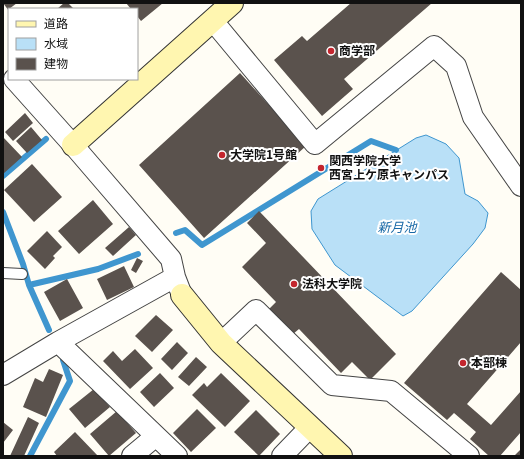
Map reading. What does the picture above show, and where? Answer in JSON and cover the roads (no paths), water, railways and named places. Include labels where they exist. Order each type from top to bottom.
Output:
[{"type":"street","points":[[73,145],[232,3]]},
{"type":"street","points":[[213,21],[315,144],[434,46],[456,66],[473,117],[521,186]]},
{"type":"street","points":[[15,80],[171,258],[178,286],[221,343],[341,456]]},
{"type":"street","points":[[3,375],[58,342],[178,286]]},
{"type":"street","points":[[221,343],[256,310],[332,385],[392,391],[469,456]]},
{"type":"street","points":[[58,342],[177,456]]},
{"type":"street","points":[[282,456],[310,427]]},
{"type":"street","points":[[132,456],[156,436]]},
{"type":"lane","points":[[3,273],[22,274]]},
{"type":"water","name":"新月池","points":[[426,135],[446,144],[459,158],[465,194],[478,201],[488,213],[485,228],[473,244],[412,311],[403,316],[335,265],[312,229],[311,211],[318,199],[416,138]]},
{"type":"waterway","points":[[3,176],[46,139]]},
{"type":"waterway","points":[[176,233],[185,230],[202,245],[371,141],[396,150]]},
{"type":"waterway","points":[[3,212],[23,264],[29,285]]},
{"type":"waterway","points":[[49,330],[29,285],[98,269],[138,254]]},
{"type":"waterway","points":[[30,456],[70,381],[63,360]]},
{"type":"place","name":"商学部","points":[[331,51]]},
{"type":"place","name":"大学院1号館","points":[[222,155]]},
{"type":"place","name":"関西学院大学 西宮上ケ原キャンパス","points":[[321,168]]},
{"type":"place","name":"法科大学院","points":[[294,284]]},
{"type":"place","name":"本部棟","points":[[463,363]]}]
